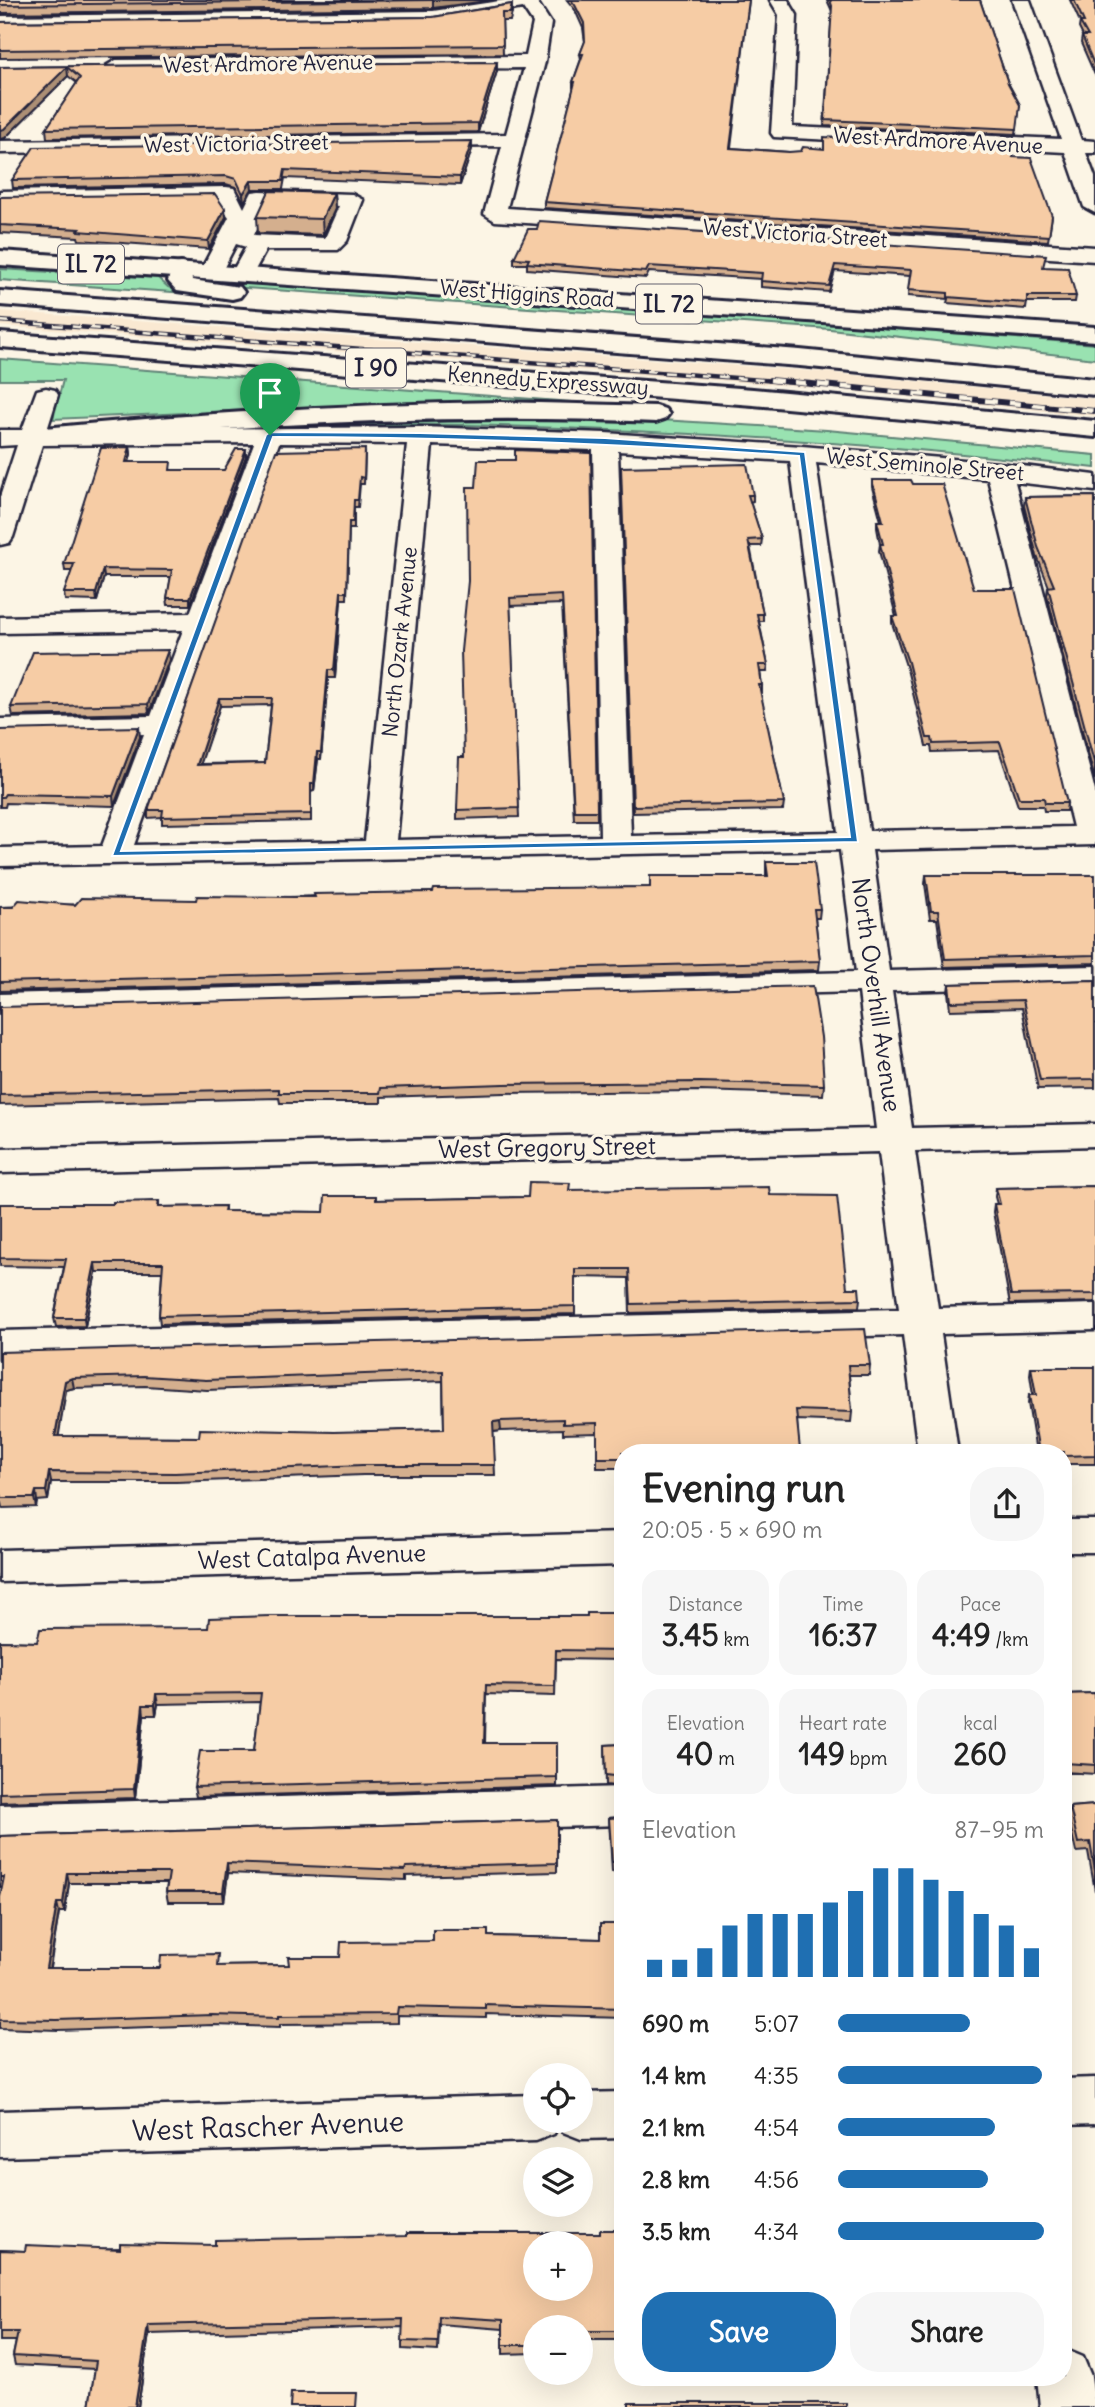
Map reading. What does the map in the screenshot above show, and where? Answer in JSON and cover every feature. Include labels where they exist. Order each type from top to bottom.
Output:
[{"type":"main road","name":"West Higgins Road","points":[[0,258],[1095,334]]},
{"type":"main road","points":[[181,270],[180,281],[199,290],[827,335],[935,347]]},
{"type":"main road","name":"Kennedy Expressway","points":[[0,298],[813,359],[1095,387]]},
{"type":"main road","name":"Kennedy Expressway","points":[[0,340],[766,398],[1095,429]]},
{"type":"main road","points":[[976,352],[1095,367]]},
{"type":"main road","points":[[33,437],[212,421],[498,412],[628,413],[939,431],[1067,425]]},
{"type":"street","name":"West Ardmore Avenue","points":[[779,0],[789,15],[781,133],[1084,147]]},
{"type":"street","points":[[1021,0],[1084,147],[1095,207]]},
{"type":"street","points":[[0,22],[432,17],[527,1],[542,23],[515,140]]},
{"type":"street","name":"West Ardmore Avenue","points":[[96,66],[535,62]]},
{"type":"street","name":"West Victoria Street","points":[[0,147],[515,140],[495,214],[1095,254]]},
{"type":"street","points":[[0,197],[226,193],[231,208],[240,216],[211,272]]},
{"type":"street","points":[[260,197],[352,200],[336,242],[330,245],[259,243],[241,239],[260,197]]},
{"type":"street","points":[[242,274],[259,243]]},
{"type":"street","points":[[1,530],[46,395]]},
{"type":"street","points":[[115,854],[270,435]]},
{"type":"street","name":"West Seminole Street","points":[[0,438],[420,435],[605,441],[802,454],[999,471],[1095,483]]},
{"type":"street","name":"North Ozark Avenue","points":[[380,848],[420,435]]},
{"type":"street","points":[[605,441],[616,844]]},
{"type":"street","name":"North Overhill Avenue","points":[[802,454],[937,1444]]},
{"type":"street","points":[[0,857],[1093,836],[999,471]]},
{"type":"street","points":[[0,625],[200,621]]},
{"type":"street","points":[[0,728],[161,725]]},
{"type":"street","points":[[0,1004],[1095,976]]},
{"type":"street","name":"West Gregory Street","points":[[0,1161],[1095,1135]]},
{"type":"street","points":[[0,1345],[1095,1317]]},
{"type":"street","points":[[1072,1536],[1095,1536]]},
{"type":"street","name":"West Catalpa Avenue","points":[[0,1566],[614,1549]]},
{"type":"street","points":[[1072,1793],[1095,1793]]},
{"type":"street","points":[[0,1824],[614,1806]]},
{"type":"street","points":[[1072,2102],[1095,2101]]},
{"type":"street","points":[[593,2116],[614,2115]]},
{"type":"street","name":"West Rascher Avenue","points":[[0,2134],[523,2118]]},
{"type":"street","points":[[1065,2386],[1068,2407]]},
{"type":"shaded area","points":[[0,311],[823,372],[1095,399],[1095,416],[830,389],[0,326]]},
{"type":"green space","points":[[0,269],[158,278],[168,287],[187,293],[0,280]]},
{"type":"green space","points":[[200,279],[1095,344],[1095,359],[830,329],[216,286]]},
{"type":"green space","points":[[0,359],[598,404],[413,403],[53,419],[63,380],[0,380]]},
{"type":"green space","points":[[379,417],[661,420],[827,430],[1095,455],[1095,468],[860,445],[623,430],[466,425],[232,426]]},
{"type":"building","points":[[0,0],[434,0],[0,5]]},
{"type":"building","points":[[571,0],[749,0],[730,148],[789,152],[801,151],[803,147],[824,149],[824,137],[1015,147],[1013,157],[1031,158],[1052,216],[1049,236],[544,202],[585,41],[584,23]]},
{"type":"building","points":[[830,0],[980,0],[1008,83],[1020,105],[1017,129],[825,120],[832,6]]},
{"type":"building","points":[[1074,0],[1095,0],[1095,67],[1082,36],[1088,36],[1080,22],[1084,22]]},
{"type":"building","points":[[512,4],[510,13],[502,13],[503,45],[0,50],[0,22],[433,17]]},
{"type":"building","points":[[497,62],[478,123],[46,129],[80,78],[67,67],[0,130],[0,67]]},
{"type":"building","points":[[472,141],[460,177],[285,170],[283,181],[251,181],[243,194],[236,179],[226,176],[12,180],[34,147]]},
{"type":"building","points":[[269,191],[334,193],[322,219],[257,217]]},
{"type":"building","points":[[215,194],[225,209],[208,241],[78,231],[80,229],[0,225],[0,197]]},
{"type":"building","points":[[539,221],[1046,255],[1043,267],[1068,268],[1076,296],[1027,296],[1027,303],[948,297],[948,293],[908,290],[911,270],[835,265],[829,286],[761,281],[762,273],[649,266],[646,272],[527,263],[529,259],[514,258],[528,229],[537,229]]},
{"type":"building","points":[[130,447],[126,462],[171,462],[170,470],[224,470],[236,449],[246,449],[190,598],[167,598],[172,570],[103,569],[96,593],[64,593],[74,564],[64,564],[101,448]]},
{"type":"building","points":[[365,449],[364,478],[360,477],[358,500],[354,500],[353,522],[349,522],[347,592],[341,592],[334,670],[328,670],[321,752],[317,752],[314,784],[311,784],[311,814],[162,817],[163,810],[148,810],[276,451]],"holes":[[[219,698],[272,698],[265,763],[197,765]]]},
{"type":"building","points":[[515,450],[591,453],[597,811],[574,811],[562,595],[510,598],[519,808],[457,810],[459,757],[464,757],[461,651],[468,581],[467,487],[476,487],[478,460],[515,460]]},
{"type":"building","points":[[747,464],[753,495],[748,495],[762,539],[748,540],[763,614],[757,614],[768,665],[759,665],[762,685],[759,685],[784,803],[633,806],[621,467]]},
{"type":"building","points":[[872,480],[911,480],[913,484],[942,484],[974,589],[1015,589],[1067,803],[1045,803],[1044,798],[1019,798],[1000,742],[933,744],[932,738],[927,738],[908,662],[892,616],[898,616],[880,544],[883,544],[877,521],[883,521]]},
{"type":"building","points":[[1095,496],[1095,766],[1048,587],[1054,586],[1038,547],[1025,497]]},
{"type":"building","points":[[168,650],[148,704],[11,707],[33,652]]},
{"type":"building","points":[[139,727],[113,796],[5,794],[0,797],[0,730]]},
{"type":"building","points":[[766,862],[814,862],[820,909],[814,909],[820,961],[0,982],[0,907],[13,907],[19,900],[75,905],[81,898],[196,900],[197,896],[315,897],[314,894],[433,892],[434,889],[650,887],[650,876],[768,876]]},
{"type":"building","points":[[926,875],[1095,875],[1095,955],[945,959],[938,911],[931,911]]},
{"type":"building","points":[[1095,980],[1095,1079],[1040,1080],[1023,1000],[951,1002],[949,984]]},
{"type":"building","points":[[813,986],[821,1037],[824,1085],[700,1082],[504,1084],[381,1088],[380,1093],[279,1093],[279,1089],[0,1095],[0,1007]]},
{"type":"building","points":[[529,1182],[570,1183],[569,1190],[769,1187],[770,1195],[837,1196],[847,1288],[859,1288],[860,1299],[631,1304],[629,1269],[575,1269],[575,1306],[159,1316],[163,1263],[95,1263],[84,1318],[54,1318],[66,1259],[0,1258],[0,1204],[113,1204],[159,1201],[158,1207],[225,1206],[224,1211],[324,1212],[325,1196],[376,1196],[376,1200],[528,1197]]},
{"type":"building","points":[[1095,1186],[1095,1294],[1011,1295],[994,1204],[1000,1204],[996,1188]]},
{"type":"building","points":[[865,1329],[870,1365],[848,1365],[852,1412],[796,1410],[799,1444],[614,1444],[614,1458],[597,1458],[597,1423],[563,1424],[563,1419],[500,1421],[493,1422],[495,1465],[362,1465],[175,1473],[49,1472],[46,1491],[36,1491],[34,1498],[0,1498],[0,1352]],"holes":[[[443,1371],[444,1429],[334,1432],[200,1429],[199,1437],[55,1436],[65,1381],[72,1378],[144,1376],[206,1380]]]},
{"type":"building","points":[[1031,1367],[1095,1367],[1095,1455],[1072,1456],[1072,1444],[1038,1444],[1029,1395],[1036,1395]]},
{"type":"building","points":[[587,1613],[614,1613],[614,1651],[556,1650],[555,1686],[486,1685],[484,1743],[557,1743],[557,1777],[194,1787],[200,1751],[254,1751],[261,1693],[156,1694],[155,1705],[143,1705],[134,1789],[0,1793],[0,1641],[37,1642],[40,1629],[208,1628],[209,1618],[587,1616]]},
{"type":"building","points":[[1095,1693],[1095,1765],[1072,1763],[1072,1694]]},
{"type":"building","points":[[614,1744],[614,1776],[606,1775],[605,1745]]},
{"type":"building","points":[[1095,1805],[1095,1871],[1090,1842],[1078,1843],[1072,1807]]},
{"type":"building","points":[[609,1818],[614,1818],[614,1862],[612,1862]]},
{"type":"building","points":[[557,1820],[557,1863],[406,1867],[405,1870],[227,1863],[223,1892],[166,1892],[169,1873],[67,1873],[63,1903],[57,1903],[46,1968],[160,1968],[161,1955],[218,1954],[217,1966],[289,1965],[288,1957],[340,1957],[341,1942],[433,1941],[433,1930],[488,1930],[488,1936],[600,1939],[600,1924],[614,1924],[614,2009],[486,2005],[486,2009],[397,2007],[396,2014],[0,2019],[0,1897],[4,1877],[0,1877],[0,1836]]},
{"type":"building","points":[[614,2230],[614,2331],[593,2331],[593,2315],[523,2315],[523,2345],[503,2345],[503,2320],[439,2316],[438,2342],[402,2341],[403,2319],[148,2325],[135,2407],[89,2407],[96,2361],[13,2356],[18,2332],[0,2332],[0,2250],[25,2251],[26,2245],[120,2249],[120,2243],[215,2245],[215,2240],[407,2236],[407,2233],[523,2233],[523,2301],[593,2301],[593,2233]]},
{"type":"building","points":[[291,2393],[357,2393],[356,2407],[290,2407]]},
{"type":"building","points":[[629,2403],[846,2403],[846,2407],[629,2407]]},
{"type":"railway","points":[[0,321],[788,382]]},
{"type":"railway","points":[[770,380],[1095,411]]},
{"type":"route","points":[[270,435],[420,435],[605,441],[802,454],[855,840],[115,854],[270,435]]}]
